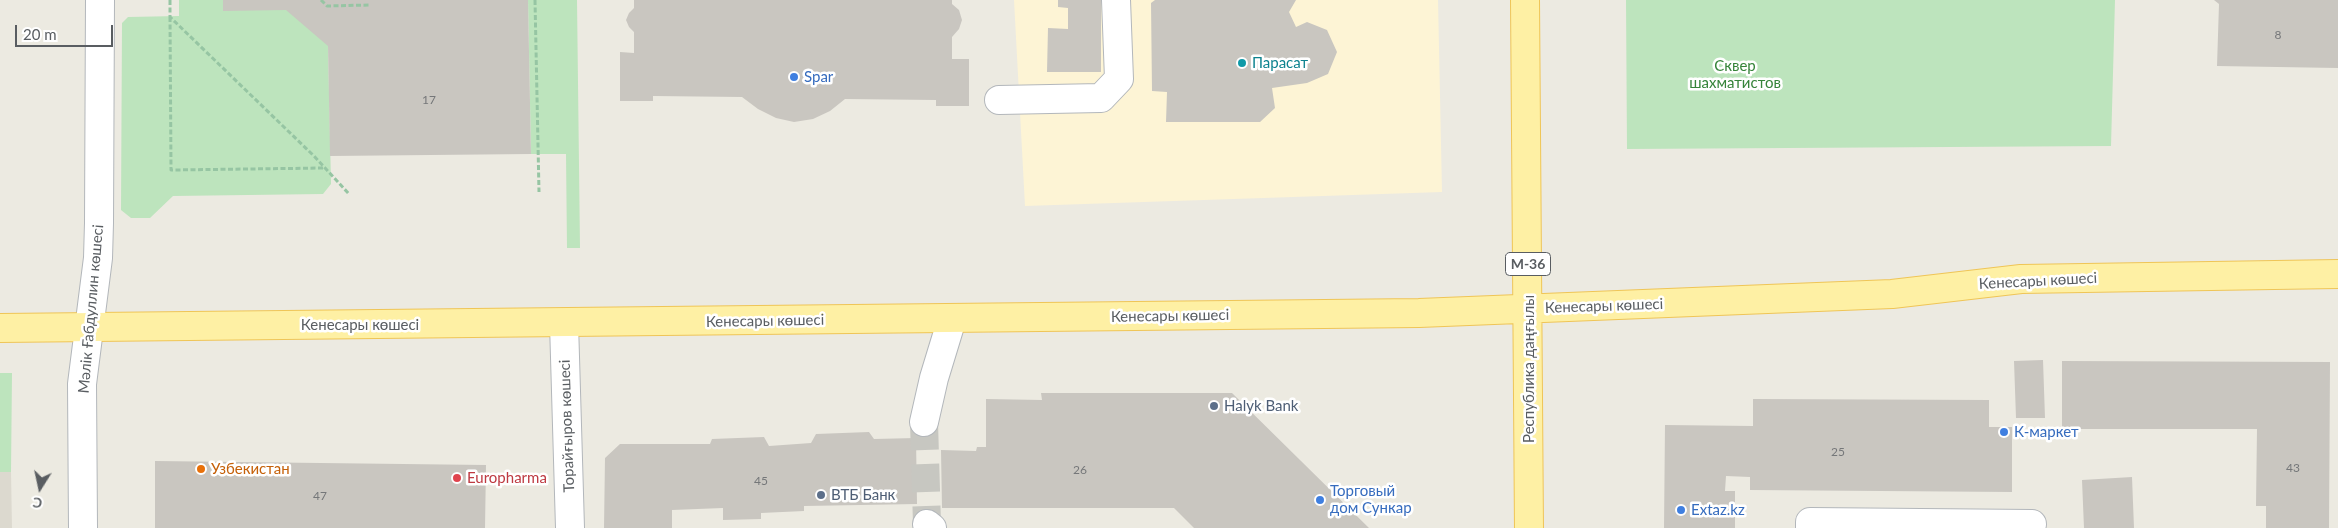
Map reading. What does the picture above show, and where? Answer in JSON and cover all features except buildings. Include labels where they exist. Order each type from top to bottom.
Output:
[{"type":"main road","name":"Республика даңғылы","points":[[1525,0],[1529,528]]},
{"type":"main road","name":"Кенесары көшесі","points":[[0,328],[1419,313],[1892,294],[2020,279],[2338,274]]},
{"type":"street","name":"Мәлік Ғабдуллин көшесі","points":[[83,528],[82,384],[98,258],[99,232],[100,0]]},
{"type":"street","points":[[999,100],[1101,98],[1119,79],[1116,0]]},
{"type":"street","points":[[924,422],[934,378],[952,319]]},
{"type":"street","name":"Торайғыров көшесі","points":[[564,323],[570,528]]},
{"type":"street","points":[[1810,528],[1810,522],[2032,524]]},
{"type":"path","points":[[170,0],[171,170],[326,168]]},
{"type":"path","points":[[321,0],[327,6],[369,5]]},
{"type":"path","points":[[535,0],[539,192]]},
{"type":"path","points":[[170,17],[326,168],[349,194]]},
{"type":"shaded area","points":[[1014,0],[1438,0],[1442,192],[1025,206]]},
{"type":"shaded area","points":[[0,472],[11,472],[12,528],[0,528]]},
{"type":"green space","points":[[179,0],[327,0],[331,184],[323,194],[173,196],[150,218],[131,218],[121,210],[122,23],[128,17],[179,16]]},
{"type":"green space","points":[[528,0],[577,0],[580,248],[567,248],[566,154],[531,154]]},
{"type":"green space","name":"Сквер шахматистов","points":[[1626,0],[2115,0],[2111,146],[1627,149]]},
{"type":"green space","points":[[0,373],[12,373],[11,472],[0,472]]},
{"type":"tunnel","points":[[924,422],[927,524]]},
{"type":"place","name":"Парасат","points":[[1242,63]]},
{"type":"place","name":"Spar","points":[[794,77]]},
{"type":"place","name":"Halyk Bank","points":[[1214,406]]},
{"type":"place","name":"К-маркет","points":[[2004,432]]},
{"type":"place","name":"Узбекистан","points":[[201,469]]},
{"type":"place","name":"Europharma","points":[[457,478]]},
{"type":"place","name":"ВТБ Банк","points":[[821,495]]},
{"type":"place","name":"Торговый дом Сункар","points":[[1320,500]]},
{"type":"place","name":"Extaz.kz","points":[[1681,510]]}]
